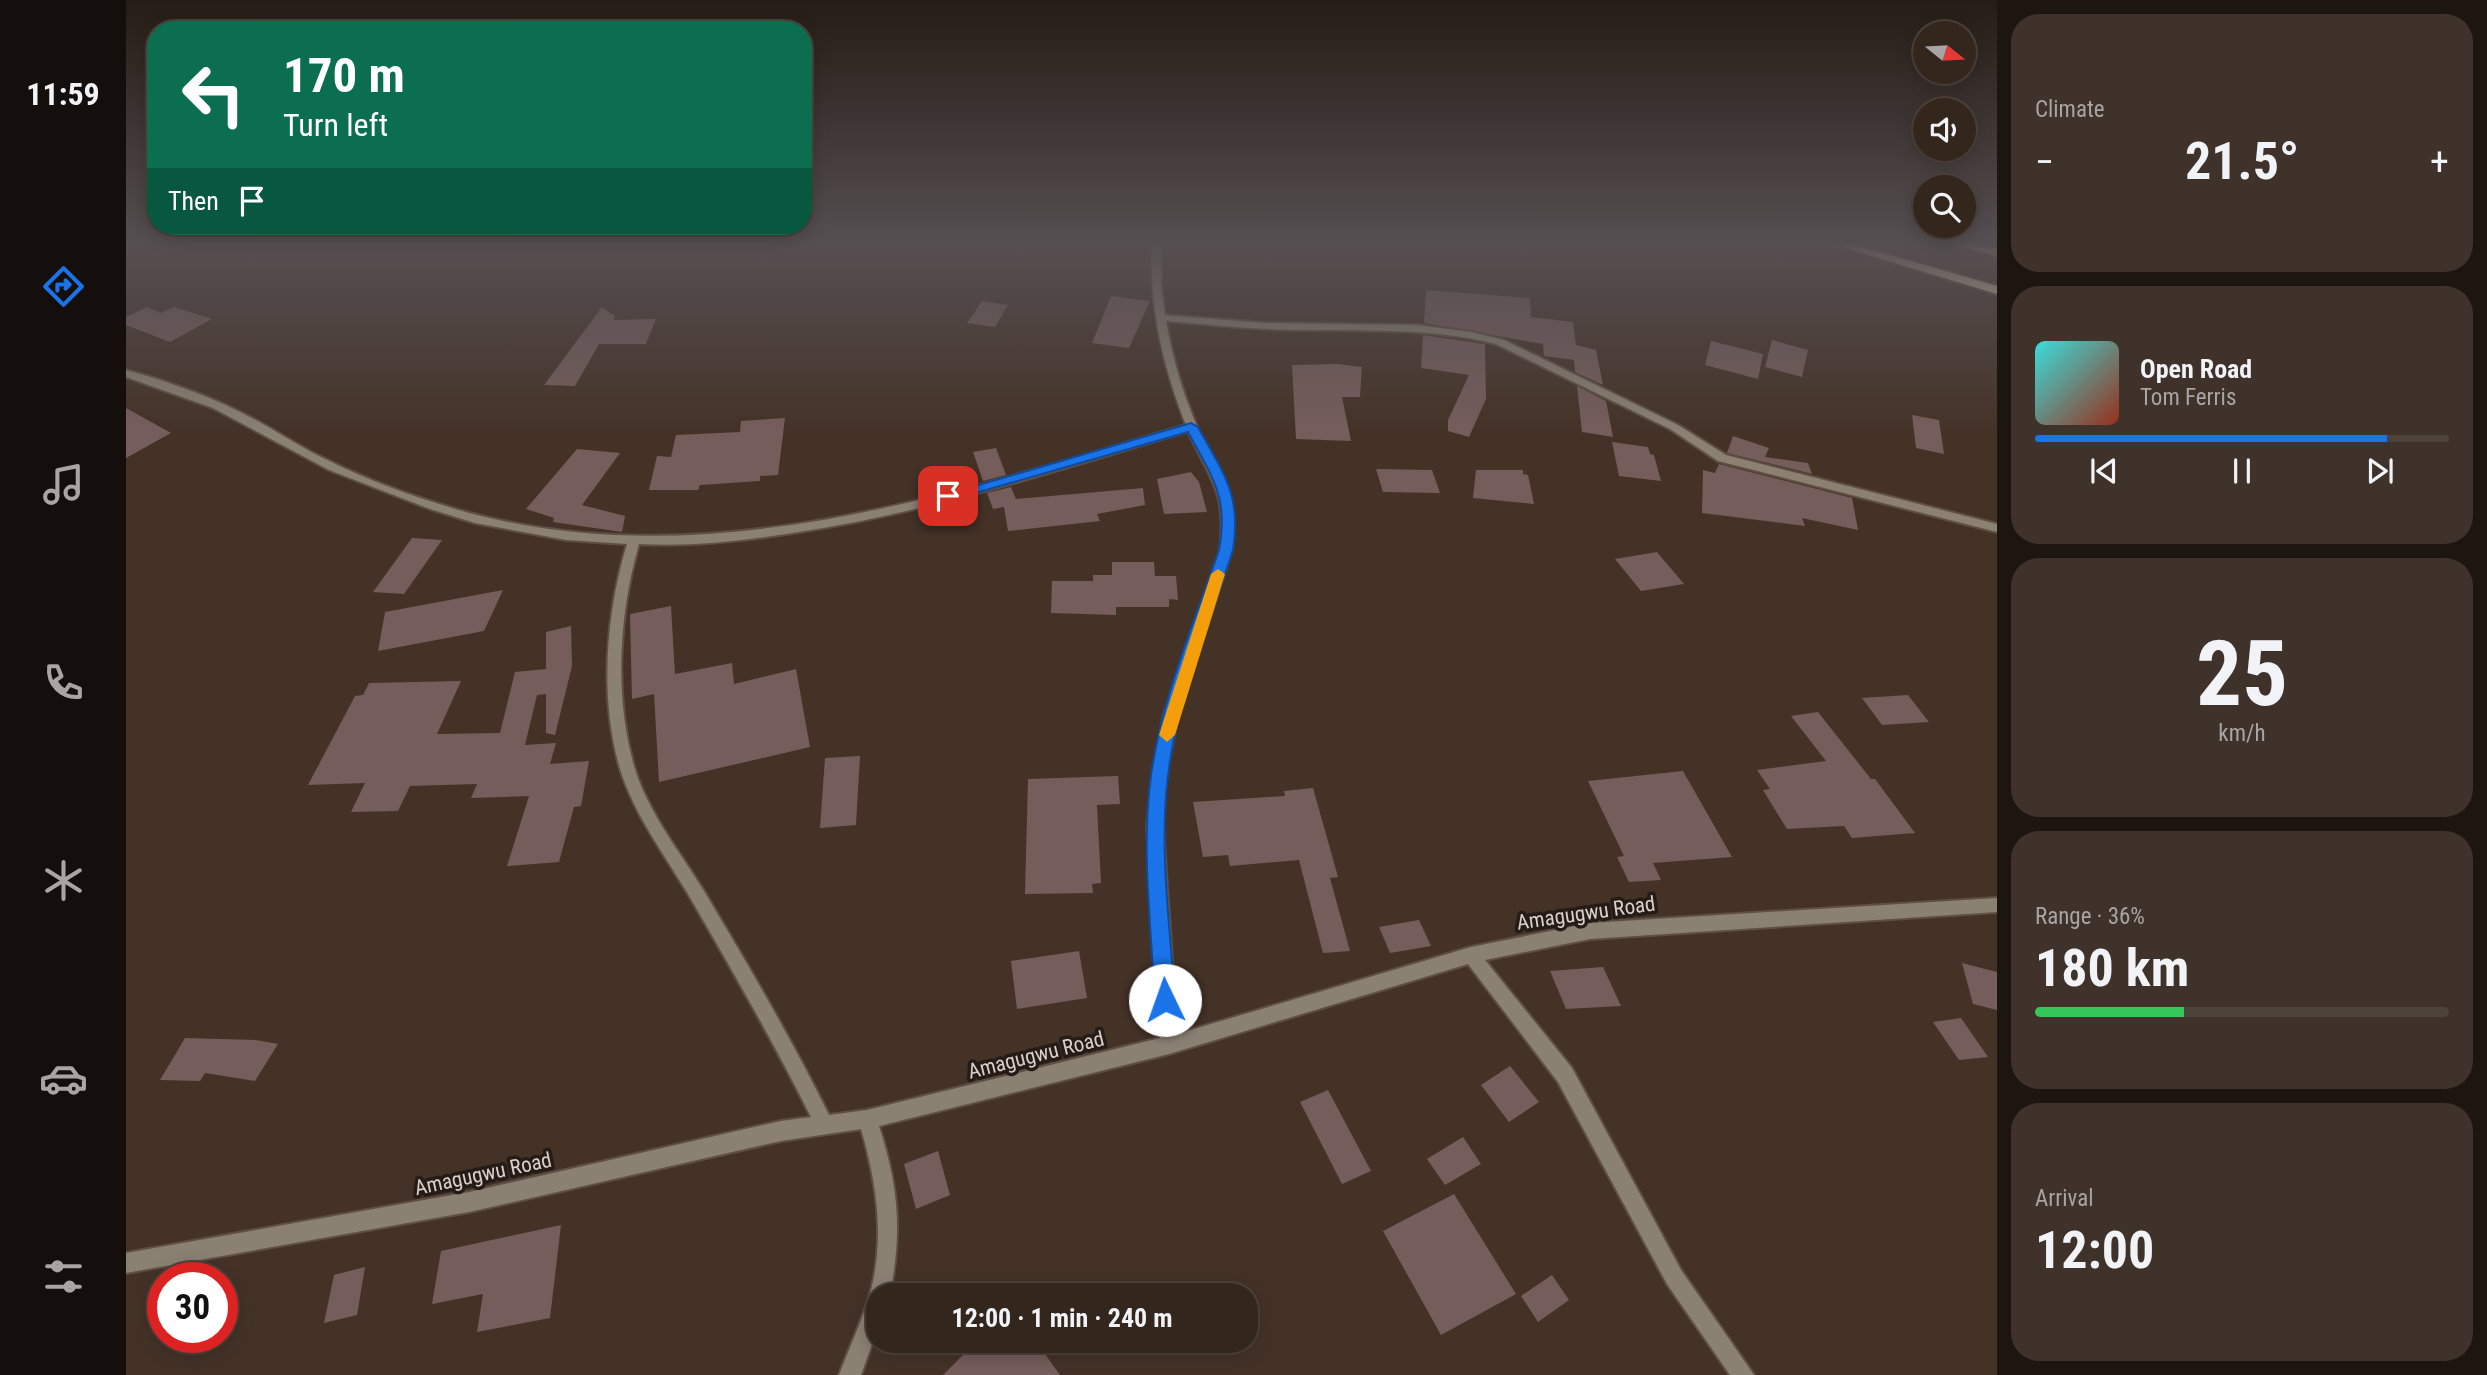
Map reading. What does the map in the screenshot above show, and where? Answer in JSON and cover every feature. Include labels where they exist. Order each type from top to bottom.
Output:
[{"type":"street","points":[[1160,306],[1161,318],[1191,427],[1226,491],[1230,525],[1226,550],[1171,715],[1159,775],[1155,828],[1169,1045]]},
{"type":"street","points":[[1161,318],[1281,327],[1370,324],[1477,335],[1500,342],[1674,427],[1722,458],[1997,528]]},
{"type":"street","points":[[126,373],[244,418],[311,456],[373,486],[513,527],[549,534],[634,541],[711,538],[808,529],[972,490],[1191,427]]},
{"type":"street","points":[[634,541],[617,607],[616,696],[627,768],[657,827],[794,1061],[824,1124]]},
{"type":"street","name":"Amagugwu Road","points":[[126,1263],[469,1202],[824,1124],[867,1119],[1169,1045],[1471,955],[1590,931],[1997,905]]},
{"type":"street","points":[[1471,955],[1565,1076],[1674,1277],[1743,1375]]},
{"type":"street","points":[[867,1119],[890,1208],[889,1250],[882,1283]]},
{"type":"street","points":[[850,1375],[866,1332]]},
{"type":"building","points":[[978,306],[1007,306],[995,327],[967,323]]},
{"type":"building","points":[[1107,306],[1148,306],[1129,348],[1092,343]]},
{"type":"building","points":[[1425,306],[1530,306],[1531,317],[1573,322],[1576,345],[1596,350],[1603,385],[1575,372],[1574,360],[1544,356],[1543,344],[1424,323]]},
{"type":"building","points":[[147,307],[161,313],[174,307],[212,319],[170,342],[126,325],[126,317]]},
{"type":"building","points":[[602,307],[615,316],[614,320],[656,319],[646,344],[599,344],[575,386],[544,385]]},
{"type":"building","points":[[1423,335],[1485,344],[1486,399],[1469,437],[1448,431],[1448,420],[1469,375],[1421,368]]},
{"type":"building","points":[[1772,340],[1808,350],[1802,377],[1765,367]]},
{"type":"building","points":[[1711,341],[1763,354],[1758,379],[1705,365]]},
{"type":"building","points":[[1338,364],[1362,367],[1360,397],[1342,397],[1351,441],[1296,439],[1292,365]]},
{"type":"building","points":[[1577,386],[1606,401],[1613,437],[1582,432]]},
{"type":"building","points":[[126,408],[171,433],[126,458]]},
{"type":"building","points":[[1912,415],[1939,420],[1944,454],[1916,448]]},
{"type":"building","points":[[785,418],[778,475],[760,476],[760,481],[700,485],[698,490],[649,490],[657,456],[671,457],[676,435],[740,432],[741,421]]},
{"type":"building","points":[[1733,436],[1769,448],[1765,457],[1808,463],[1812,474],[1727,453]]},
{"type":"building","points":[[1612,442],[1648,447],[1650,454],[1654,455],[1661,481],[1619,476]]},
{"type":"building","points":[[996,448],[1006,475],[983,481],[973,452]]},
{"type":"building","points":[[577,449],[620,453],[582,505],[625,516],[622,532],[553,522],[554,518],[526,509]]},
{"type":"building","points":[[1719,464],[1852,498],[1858,530],[1802,518],[1805,526],[1702,513],[1703,470],[1715,473]]},
{"type":"building","points":[[1376,469],[1432,470],[1440,493],[1383,492]]},
{"type":"building","points":[[1476,470],[1523,470],[1523,474],[1528,475],[1534,504],[1473,498]]},
{"type":"building","points":[[1191,472],[1199,482],[1207,512],[1164,514],[1157,479]]},
{"type":"building","points":[[1011,487],[1016,499],[1143,488],[1145,505],[1097,514],[1100,521],[1008,531],[1004,507],[993,509],[987,493]]},
{"type":"building","points":[[412,538],[442,540],[404,594],[373,592]]},
{"type":"building","points":[[1657,552],[1684,584],[1641,591],[1615,559]]},
{"type":"building","points":[[1112,562],[1154,562],[1155,576],[1176,576],[1178,600],[1169,599],[1169,607],[1116,607],[1116,615],[1051,613],[1052,581],[1093,581],[1093,575],[1112,575]]},
{"type":"building","points":[[503,590],[484,631],[378,651],[385,612]]},
{"type":"building","points":[[671,606],[675,674],[732,663],[734,684],[796,669],[810,747],[659,782],[654,694],[632,699],[630,614]]},
{"type":"building","points":[[571,626],[572,666],[555,735],[546,733],[546,694],[537,695],[525,745],[556,743],[550,764],[589,761],[581,806],[574,807],[559,862],[507,866],[529,796],[471,798],[477,784],[410,786],[398,811],[351,812],[365,783],[308,785],[355,696],[363,695],[369,683],[461,681],[437,734],[500,733],[515,672],[546,669],[546,632]]},
{"type":"building","points":[[1908,695],[1929,722],[1882,725],[1862,698]]},
{"type":"building","points":[[1818,712],[1871,779],[1875,779],[1915,833],[1852,838],[1844,826],[1787,829],[1763,790],[1770,789],[1757,770],[1826,761],[1791,716]]},
{"type":"building","points":[[860,756],[856,825],[820,828],[825,758]]},
{"type":"building","points":[[1683,771],[1732,857],[1653,863],[1661,880],[1629,882],[1617,857],[1624,856],[1588,781]]},
{"type":"building","points":[[1118,776],[1120,804],[1097,805],[1101,883],[1092,884],[1093,893],[1025,894],[1028,779]]},
{"type":"building","points":[[1313,788],[1338,877],[1330,878],[1350,951],[1323,953],[1299,860],[1230,866],[1228,855],[1203,857],[1193,802],[1285,796],[1284,791]]},
{"type":"building","points":[[1419,920],[1431,946],[1390,953],[1379,927]]},
{"type":"building","points":[[1079,951],[1087,998],[1017,1009],[1011,961]]},
{"type":"building","points":[[1962,963],[1997,972],[1997,1010],[1973,1004]]},
{"type":"building","points":[[1603,967],[1621,1006],[1566,1009],[1550,971]]},
{"type":"building","points":[[1961,1018],[1988,1057],[1959,1060],[1933,1022]]},
{"type":"building","points":[[185,1038],[256,1040],[278,1044],[255,1081],[205,1073],[200,1081],[160,1080]]},
{"type":"building","points":[[1510,1066],[1539,1102],[1509,1122],[1481,1085]]},
{"type":"building","points":[[1328,1090],[1371,1171],[1342,1184],[1300,1102]]},
{"type":"building","points":[[1463,1137],[1481,1164],[1445,1185],[1427,1159]]},
{"type":"building","points":[[938,1151],[950,1195],[916,1209],[904,1164]]},
{"type":"building","points":[[1454,1194],[1516,1294],[1441,1335],[1383,1231]]},
{"type":"building","points":[[561,1225],[550,1318],[477,1332],[483,1294],[432,1304],[441,1251]]},
{"type":"building","points":[[365,1267],[357,1315],[324,1323],[334,1275]]},
{"type":"building","points":[[1552,1275],[1569,1300],[1538,1322],[1521,1296]]},
{"type":"building","points":[[965,1353],[1044,1353],[1060,1375],[943,1375]]},
{"type":"slow traffic","points":[[1167,735],[1171,715],[1218,574]]},
{"type":"route","points":[[948,496],[1191,427],[1226,491],[1230,525],[1226,550],[1171,715],[1159,775],[1155,828],[1165,1000]]}]
